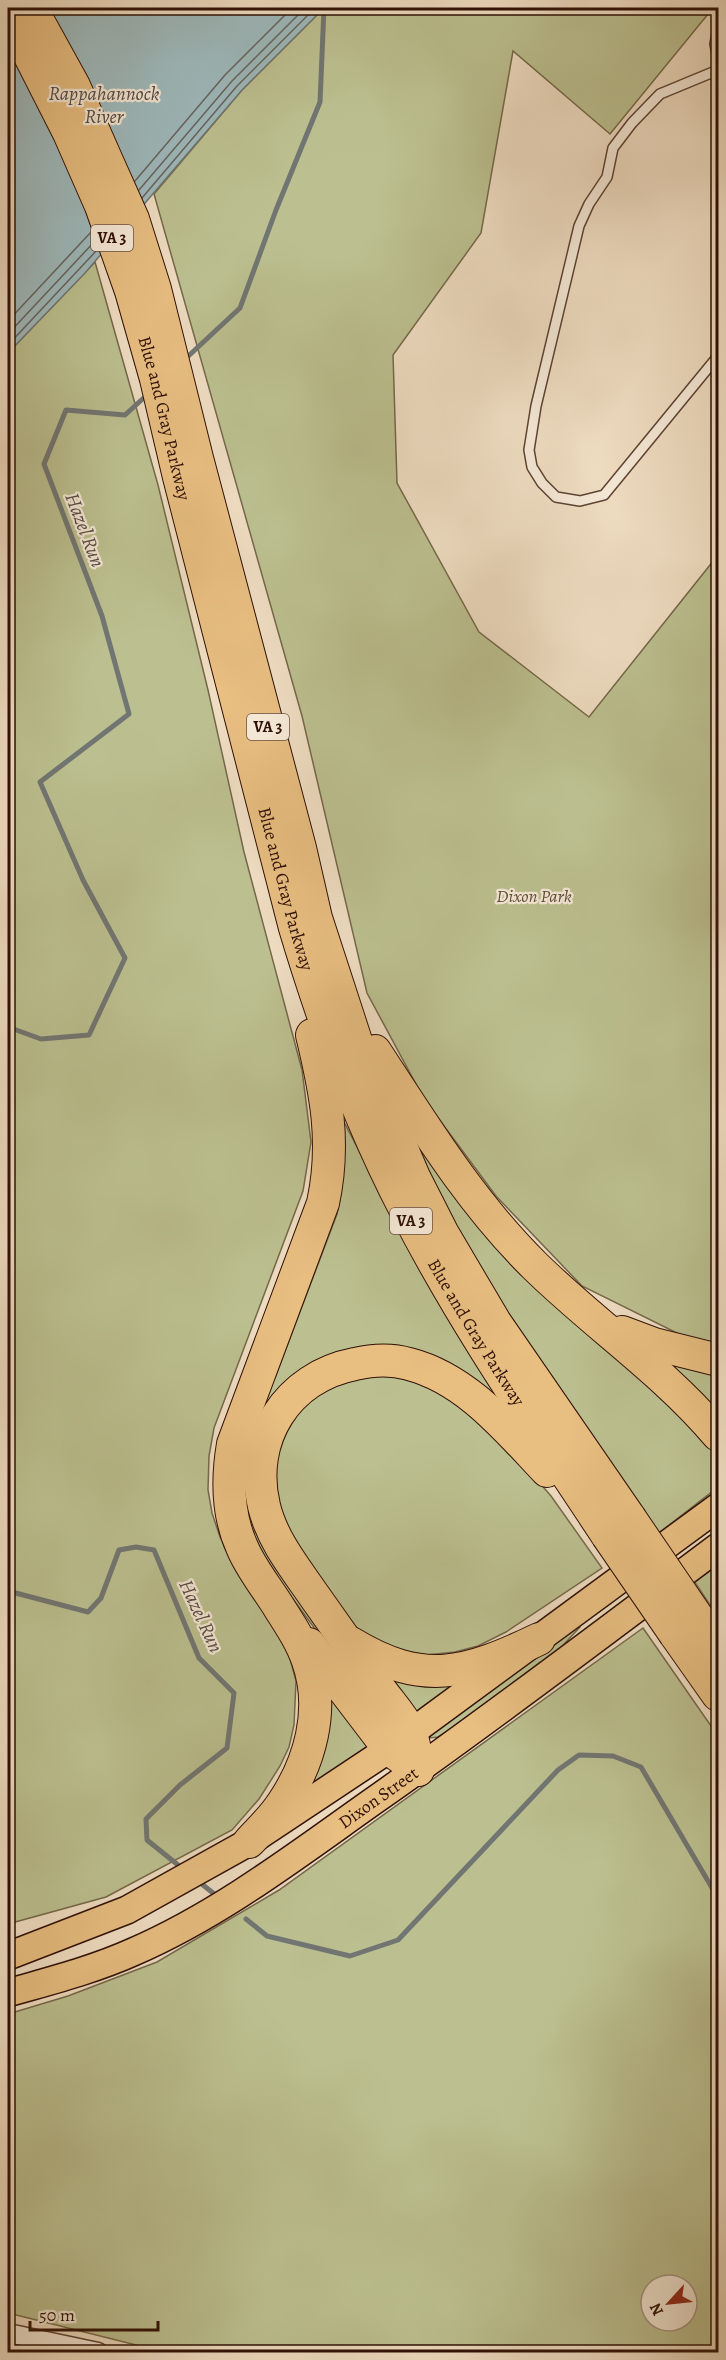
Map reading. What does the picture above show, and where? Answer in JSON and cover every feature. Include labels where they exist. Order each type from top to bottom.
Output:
[{"type":"highway","name":"Blue and Gray Parkway","points":[[31,8],[74,86],[133,219],[168,335],[188,468],[281,875],[315,995],[341,1068],[405,1210],[475,1333],[618,1527],[687,1626],[718,1695]]},
{"type":"highway","name":"Blue and Gray Parkway","points":[[8,13],[45,83],[101,206],[131,291],[156,379],[188,468],[300,848],[316,918],[339,995],[388,1119],[443,1234],[618,1527]]},
{"type":"highway","points":[[249,1842],[282,1805],[297,1779],[312,1737],[316,1709],[309,1662],[299,1641],[242,1548],[232,1518],[229,1492],[229,1465],[233,1444],[320,1214],[328,1178],[331,1148],[329,1117],[281,875]]},
{"type":"highway","points":[[339,995],[436,1146],[512,1242],[536,1267],[676,1390],[718,1435]]},
{"type":"highway","points":[[595,1319],[654,1344],[718,1360]]},
{"type":"highway","points":[[418,1770],[345,1640],[280,1547],[269,1524],[260,1481],[261,1460],[266,1438],[287,1401],[303,1386],[322,1374],[344,1366],[367,1361],[408,1363],[447,1381],[473,1397],[618,1527]]},
{"type":"highway","points":[[280,1609],[400,1741]]},
{"type":"highway","name":"Blue and Gray Parkway","points":[[687,1626],[718,1647]]},
{"type":"highway","points":[[345,1640],[395,1666],[413,1671],[442,1672],[477,1664],[539,1640]]},
{"type":"main road","name":"Dixon Street","points":[[8,1956],[127,1910],[249,1842],[400,1741],[718,1507]]},
{"type":"main road","name":"Dixon Street","points":[[8,1993],[45,1983],[131,1953],[208,1913],[282,1865],[418,1770],[718,1547]]},
{"type":"street","points":[[8,2333],[72,2350],[98,2352]]},
{"type":"lane","points":[[718,29],[715,44],[718,60]]},
{"type":"lane","points":[[718,70],[660,94],[632,123],[613,148],[607,177],[589,204],[579,226],[536,406],[529,450],[532,466],[542,483],[556,497],[580,501],[604,495],[718,356]]},
{"type":"green space","name":"Dixon Park","points":[[324,8],[713,8],[610,134],[513,51],[481,233],[393,355],[397,483],[479,632],[589,717],[718,555],[718,1345],[699,1344],[582,1286],[496,1196],[424,1099],[367,993],[302,716],[154,194],[242,90]]},
{"type":"green space","points":[[95,262],[158,485],[208,690],[244,852],[302,1070],[311,1142],[303,1191],[214,1428],[209,1456],[208,1490],[212,1513],[220,1537],[234,1565],[286,1644],[296,1681],[294,1725],[289,1747],[280,1766],[259,1799],[232,1830],[106,1897],[8,1924],[8,353]]},
{"type":"green space","points":[[344,1122],[425,1277],[500,1399],[340,1358],[252,1473],[387,1726],[267,1564],[246,1519],[241,1469],[271,1381],[275,1378],[337,1214],[344,1168]]},
{"type":"green space","points":[[405,1128],[718,1450],[718,1487],[659,1533],[507,1314],[435,1191]]},
{"type":"green space","points":[[637,1347],[718,1371],[718,1424]]},
{"type":"green space","points":[[377,1366],[455,1398],[514,1453],[551,1496],[602,1568],[506,1632],[478,1646],[455,1652],[426,1655],[395,1649],[366,1637],[342,1614],[295,1552],[271,1481],[279,1436],[326,1378]]},
{"type":"green space","points":[[718,1562],[718,1617],[694,1581]]},
{"type":"green space","points":[[577,1624],[580,1627],[554,1655],[475,1715],[438,1737],[430,1738],[429,1735]]},
{"type":"green space","points":[[643,1628],[718,1736],[718,2352],[164,2352],[8,2313],[8,2014],[68,1996],[157,1962],[279,1890]]},
{"type":"green space","points":[[385,1674],[471,1676],[415,1717]]},
{"type":"green space","points":[[321,1676],[374,1743],[297,1796]]},
{"type":"water","name":"Rappahannock River","points":[[57,8],[324,8],[242,90],[85,273],[8,353],[8,65]]},
{"type":"waterway","name":"Hazel Run","points":[[183,361],[240,308],[276,210],[320,102],[324,8]]},
{"type":"waterway","name":"Hazel Run","points":[[8,1027],[41,1039],[89,1035],[125,958],[83,880],[40,782],[129,714],[102,616],[44,464],[66,410],[125,415],[148,394]]},
{"type":"waterway","name":"Hazel Run","points":[[8,1591],[88,1612],[101,1598],[119,1550],[136,1547],[154,1550],[199,1658],[234,1693],[227,1748],[180,1785],[146,1819],[147,1840],[183,1869]]},
{"type":"waterway","name":"Hazel Run","points":[[246,1919],[267,1936],[350,1956],[398,1940],[558,1770],[579,1755],[613,1756],[641,1767],[718,1898]]},
{"type":"waterway","name":"Hazel Run","points":[[198,1881],[218,1897]]}]
